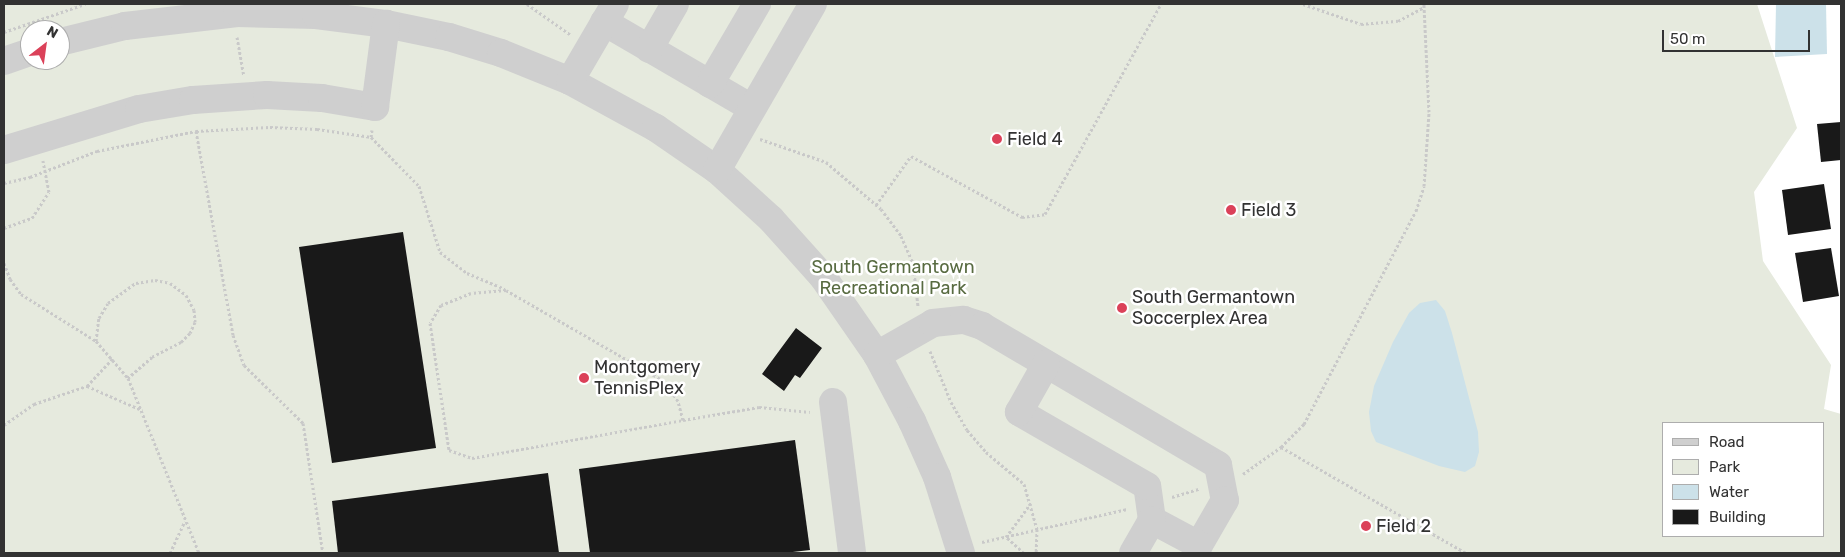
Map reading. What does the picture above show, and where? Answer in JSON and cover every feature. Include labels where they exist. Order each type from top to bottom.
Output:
[{"type":"street","points":[[649,49],[675,4]]},
{"type":"street","points":[[710,84],[757,4]]},
{"type":"street","points":[[717,170],[813,4]]},
{"type":"street","points":[[70,40],[189,10],[316,15],[386,24],[449,37],[501,53],[570,82],[656,128],[717,170],[771,219],[823,277],[877,354],[912,421],[937,477],[960,550]]},
{"type":"street","points":[[4,150],[139,109],[248,96],[322,98],[375,107],[386,24]]},
{"type":"street","points":[[570,82],[603,24],[710,84],[746,120]]},
{"type":"street","points":[[4,61],[20,55]]},
{"type":"street","points":[[877,354],[925,328],[951,320],[964,320],[982,326],[1218,465],[1225,500],[1197,549],[1151,512]]},
{"type":"street","points":[[1046,364],[1019,412],[1147,486],[1151,512],[1133,553]]},
{"type":"street","points":[[834,409],[852,553]]},
{"type":"path","points":[[4,32],[85,4]]},
{"type":"path","points":[[527,4],[566,32],[603,24]]},
{"type":"path","points":[[876,205],[911,156],[1022,217],[1045,214],[1161,4]]},
{"type":"path","points":[[960,550],[1037,529],[1151,512],[1253,470],[1281,447],[1304,424],[1318,402],[1416,211],[1424,186],[1429,112],[1424,5],[1398,21],[1361,24],[1303,4]]},
{"type":"path","points":[[237,13],[237,36],[248,96],[251,128]]},
{"type":"path","points":[[371,137],[375,107]]},
{"type":"path","points":[[746,120],[826,162],[876,205],[901,236],[913,263],[918,311],[925,328],[932,360],[967,430],[986,452],[1024,484],[1031,502],[1037,529],[1036,553]]},
{"type":"path","points":[[4,183],[46,171],[97,151],[196,131],[251,128],[317,129],[371,137],[419,186],[440,252],[467,273],[506,290],[664,381],[678,401],[683,420]]},
{"type":"path","points":[[196,131],[232,335],[244,365],[304,423],[324,553]]},
{"type":"path","points":[[4,228],[32,218],[49,192],[46,171],[36,140]]},
{"type":"path","points":[[4,263],[10,279],[21,294],[96,341],[114,358],[128,378],[143,410],[162,469],[199,553]]},
{"type":"path","points":[[96,341],[99,318],[108,303],[136,283],[155,280],[170,283],[186,295],[194,310],[195,322],[190,333],[181,342],[152,357],[128,378]]},
{"type":"path","points":[[506,290],[471,293],[441,305],[430,323],[448,450],[472,458],[759,407],[834,409]]},
{"type":"path","points":[[4,425],[34,404],[87,386],[114,358]]},
{"type":"path","points":[[87,386],[143,410]]},
{"type":"path","points":[[1281,447],[1466,553]]},
{"type":"path","points":[[1006,537],[1031,502]]},
{"type":"path","points":[[170,553],[185,520]]},
{"type":"path","points":[[1006,537],[1024,553]]},
{"type":"green space","name":"South Germantown Recreational Park","points":[[4,4],[1757,4],[1797,128],[1754,192],[1763,261],[1831,365],[1824,409],[1841,414],[1841,553],[4,553]]},
{"type":"water","points":[[1776,4],[1826,4],[1827,54],[1775,57]]},
{"type":"water","points":[[1436,300],[1445,311],[1452,333],[1478,432],[1479,452],[1475,466],[1465,472],[1439,466],[1376,442],[1371,431],[1369,412],[1374,386],[1393,342],[1409,313],[1420,303]]},
{"type":"building","points":[[1841,122],[1841,160],[1821,162],[1817,124]]},
{"type":"building","points":[[1824,184],[1831,229],[1788,235],[1782,190]]},
{"type":"building","points":[[403,232],[436,448],[332,463],[299,247]]},
{"type":"building","points":[[1831,248],[1839,296],[1803,302],[1795,253]]},
{"type":"building","points":[[796,328],[822,348],[800,378],[795,375],[784,391],[762,374]]},
{"type":"building","points":[[795,440],[810,550],[784,553],[590,553],[579,469]]},
{"type":"building","points":[[548,473],[559,553],[338,553],[332,501]]},
{"type":"place","name":"Field 4","points":[[997,139]]},
{"type":"place","name":"Field 3","points":[[1231,210]]},
{"type":"place","name":"South Germantown Soccerplex Area","points":[[1122,308]]},
{"type":"place","name":"Montgomery TennisPlex","points":[[584,378]]},
{"type":"place","name":"Field 2","points":[[1366,526]]}]
